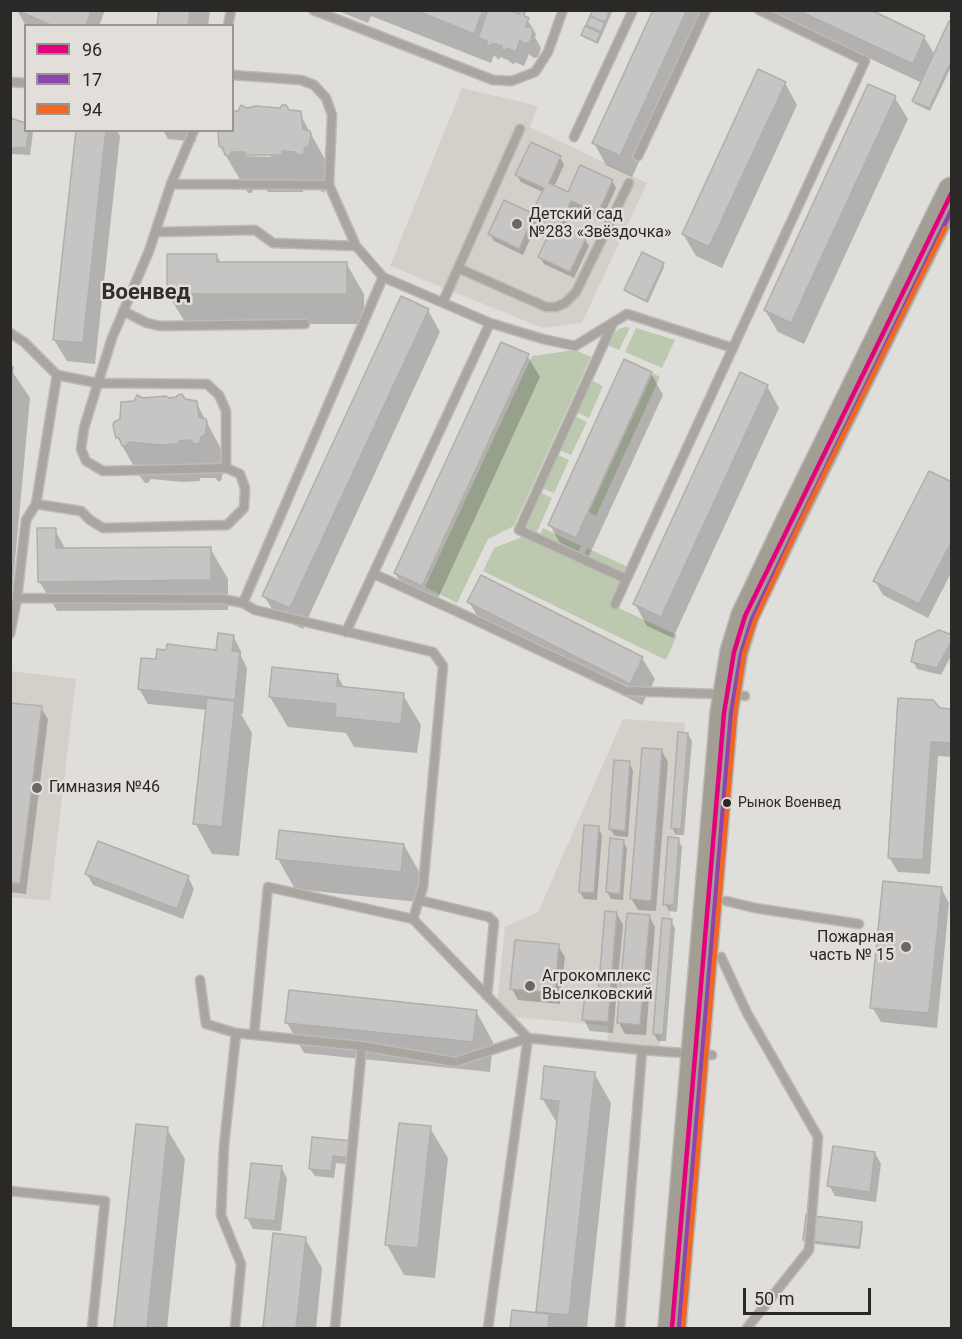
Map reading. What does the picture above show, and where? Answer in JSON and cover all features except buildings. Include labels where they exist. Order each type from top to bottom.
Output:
[{"type":"main road","points":[[690,1329],[703,1054],[721,957],[726,901],[735,696],[734,652],[745,616],[951,191]]},
{"type":"main road","points":[[672,1329],[703,1054],[735,696],[762,623],[951,231]]},
{"type":"lane","points":[[313,10],[493,80],[512,81],[535,72],[548,52],[563,10]]},
{"type":"lane","points":[[574,137],[633,10]]},
{"type":"lane","points":[[638,156],[706,10]]},
{"type":"lane","points":[[615,604],[865,61],[759,10]]},
{"type":"lane","points":[[234,75],[301,80],[314,85],[326,98],[332,115],[329,185],[356,246],[384,277],[490,322],[575,346],[627,314],[733,348]]},
{"type":"lane","points":[[443,302],[520,129]]},
{"type":"lane","points":[[36,504],[81,511],[102,528],[227,525],[244,508],[245,488],[240,474],[226,468],[103,471],[86,461],[81,449],[84,428],[97,383],[123,311],[156,232],[171,184],[193,132]]},
{"type":"lane","points":[[458,268],[546,307],[556,307],[566,303],[576,292],[629,183]]},
{"type":"lane","points":[[171,184],[329,185]]},
{"type":"lane","points":[[156,232],[255,230],[273,243],[356,246]]},
{"type":"lane","points":[[243,603],[384,277]]},
{"type":"lane","points":[[123,311],[147,323],[160,326],[305,324]]},
{"type":"lane","points":[[346,632],[490,322]]},
{"type":"lane","points":[[613,323],[519,530],[626,579]]},
{"type":"lane","points":[[10,333],[24,342],[57,375],[97,383],[207,384],[219,395],[226,411],[226,468]]},
{"type":"lane","points":[[10,634],[17,598],[26,520],[36,504],[57,375]]},
{"type":"lane","points":[[374,574],[626,691],[735,696]]},
{"type":"lane","points":[[17,598],[222,599],[243,603],[255,610],[433,652],[443,666],[423,887],[413,920]]},
{"type":"lane","points":[[255,1035],[268,887],[413,920],[528,1038]]},
{"type":"lane","points":[[419,900],[489,916],[494,922],[487,996]]},
{"type":"lane","points":[[726,901],[755,908],[859,924]]},
{"type":"lane","points":[[721,957],[747,1013],[818,1137],[809,1250],[747,1329]]},
{"type":"lane","points":[[200,980],[206,1024],[236,1033],[362,1046],[455,1062],[528,1038],[703,1054]]},
{"type":"lane","points":[[235,1329],[241,1264],[220,1215],[224,1146],[236,1033]]},
{"type":"lane","points":[[488,1329],[528,1038]]},
{"type":"lane","points":[[335,1329],[362,1046]]},
{"type":"lane","points":[[620,1329],[642,1050]]},
{"type":"lane","points":[[10,1191],[105,1201],[92,1329]]},
{"type":"shaded area","name":"Детский сад №283 «Звёздочка»","points":[[462,88],[538,106],[530,127],[647,183],[582,323],[543,328],[390,266]]},
{"type":"shaded area","name":"Гимназия №46","points":[[11,671],[76,679],[50,901],[11,897]]},
{"type":"shaded area","points":[[623,719],[685,723],[659,1056],[607,1050],[608,1026],[496,1015],[505,927],[538,912]]},
{"type":"green space","points":[[625,327],[630,328],[619,350],[607,345],[612,335]]},
{"type":"green space","points":[[636,328],[675,340],[662,368],[625,352]]},
{"type":"green space","points":[[575,350],[591,357],[514,526],[488,539],[457,603],[425,587],[532,356]]},
{"type":"green space","points":[[653,373],[660,377],[596,516],[589,512]]},
{"type":"green space","points":[[591,380],[603,386],[589,418],[576,412]]},
{"type":"green space","points":[[574,416],[587,422],[571,455],[559,450]]},
{"type":"green space","points":[[556,454],[569,460],[554,493],[541,488]]},
{"type":"green space","points":[[539,492],[552,498],[536,534],[525,526]]},
{"type":"green space","points":[[543,528],[581,546],[577,555],[539,537]]},
{"type":"green space","points":[[522,537],[620,582],[610,604],[677,635],[666,660],[483,571],[494,548]]},
{"type":"green space","points":[[587,548],[628,567],[624,576],[583,557]]},
{"type":"transit line","name":"96","points":[[672,1328],[724,713],[734,652],[745,616],[952,192]]},
{"type":"transit line","name":"17","points":[[679,1328],[731,714],[741,654],[752,619],[952,209]]},
{"type":"transit line","name":"94","points":[[683,1327],[735,714],[744,654],[755,620],[800,523],[945,228]]},
{"type":"place","name":"Детский сад №283 «Звёздочка»","points":[[517,224]]},
{"type":"place","name":"Гимназия №46","points":[[37,788]]},
{"type":"place","name":"Рынок Военвед","points":[[727,803]]},
{"type":"place","name":"Пожарная часть № 15","points":[[906,947]]},
{"type":"place","name":"Агрокомплекс Выселковский","points":[[530,986]]},
{"type":"district","name":"Военвед","points":[[146,293]]}]
